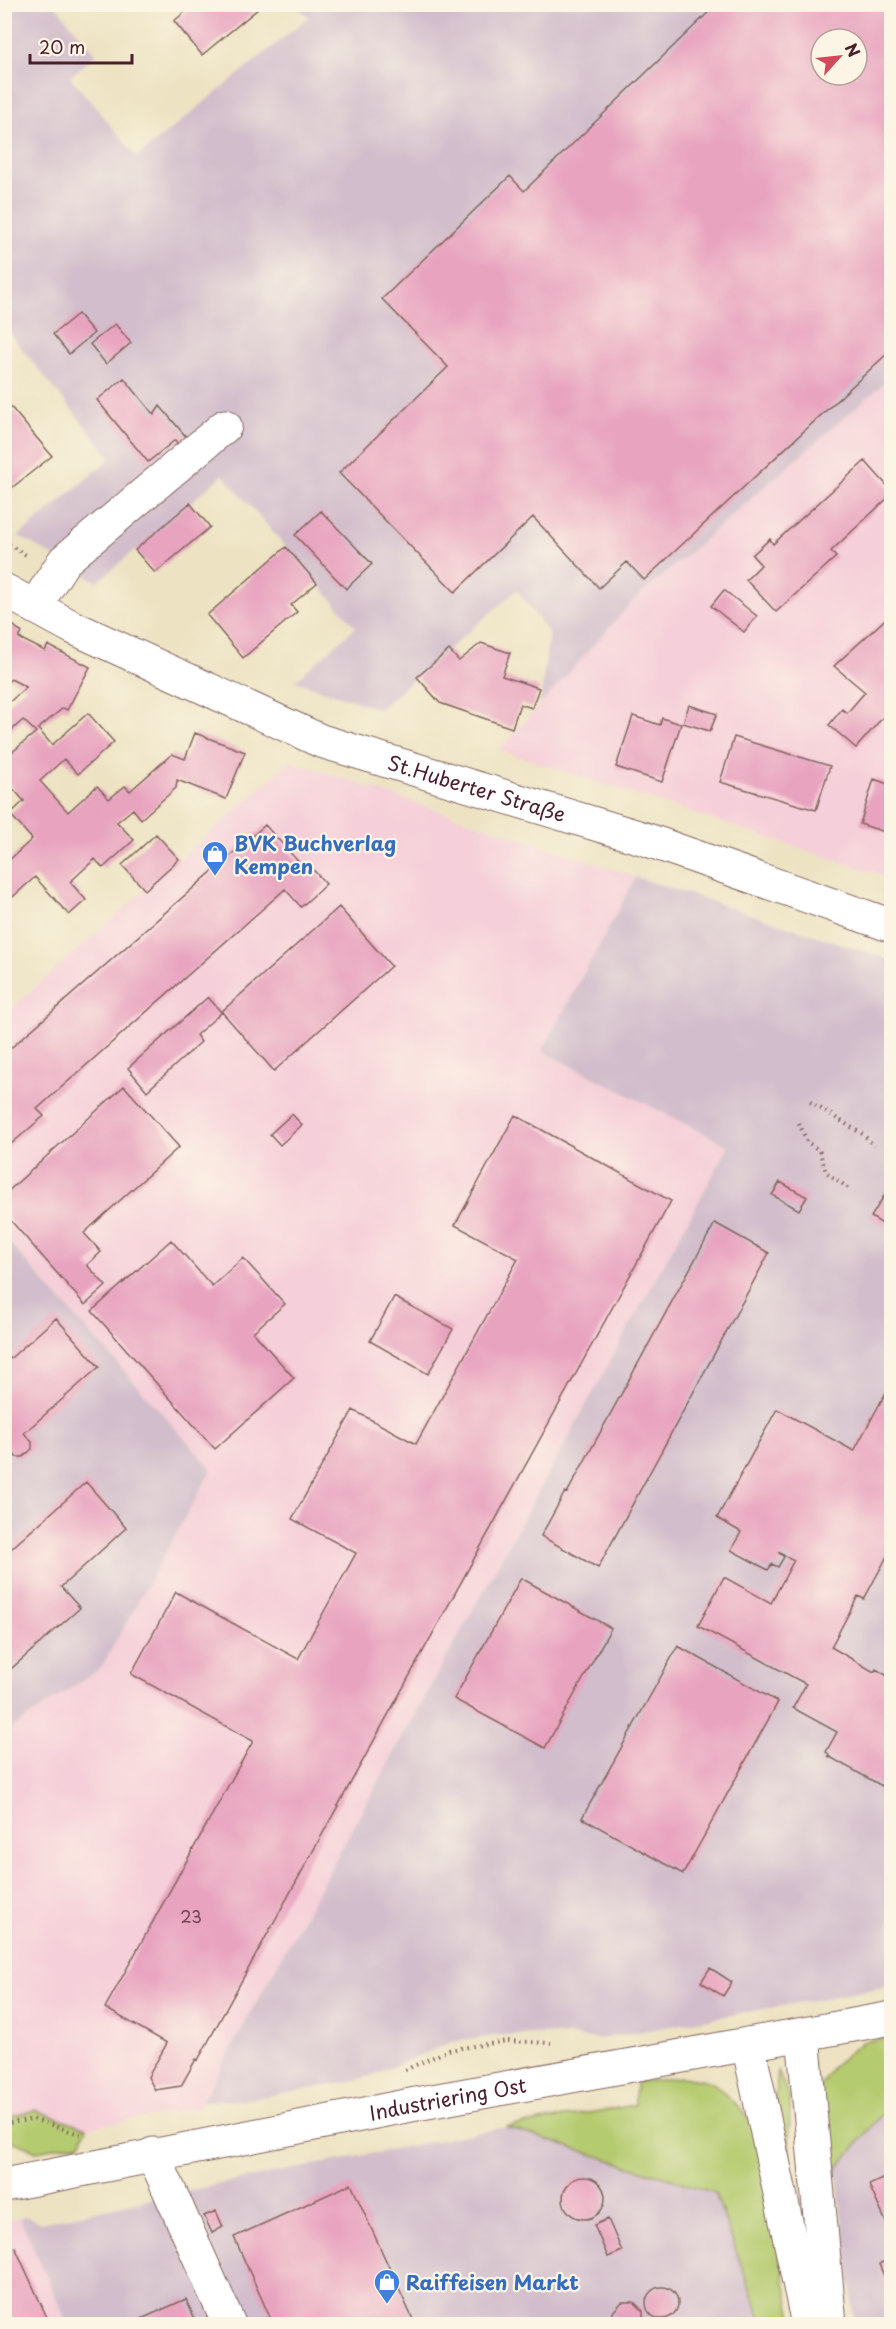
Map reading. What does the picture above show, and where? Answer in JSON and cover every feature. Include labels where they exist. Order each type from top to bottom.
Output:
[{"type":"street","points":[[38,604],[64,561],[225,426]]},
{"type":"street","name":"St.Huberter Straße","points":[[4,572],[38,604],[72,627],[321,741],[645,839],[891,926]]},
{"type":"street","name":"St.Huberter Straße","points":[[4,590],[38,604]]},
{"type":"street","name":"Industriering Ost","points":[[4,2185],[416,2104],[891,2018]]},
{"type":"street","points":[[803,2035],[830,2325]]},
{"type":"street","points":[[748,2044],[808,2325]]},
{"type":"street","points":[[153,2154],[229,2325]]},
{"type":"path","points":[[810,1102],[864,1135],[874,1146]]},
{"type":"path","points":[[799,1123],[807,1142],[819,1150],[826,1172],[848,1188]]},
{"type":"shaded area","points":[[17,5],[55,5],[96,55],[70,77],[137,157],[309,17],[297,5],[891,5],[891,377],[633,601],[540,705],[549,633],[517,590],[379,709],[295,681],[356,627],[223,475],[97,582],[19,536],[111,458],[5,328],[4,14]]},
{"type":"shaded area","points":[[891,377],[891,878],[499,750],[633,601]]},
{"type":"shaded area","points":[[291,761],[636,877],[542,1051],[729,1146],[198,2108],[87,2128],[35,2110],[5,2118],[5,1733],[101,1668],[212,1469],[5,1237],[4,1015]]},
{"type":"shaded area","points":[[636,877],[891,960],[891,1986],[599,2039],[549,2034],[501,2035],[451,2042],[373,2075],[349,2082],[241,2100],[202,2101],[729,1146],[542,1051]]},
{"type":"shaded area","points":[[4,1237],[212,1469],[101,1668],[5,1733]]},
{"type":"shaded area","points":[[891,2103],[891,2324],[855,2324],[836,2170]]},
{"type":"shaded area","points":[[506,2127],[715,2193],[763,2324],[68,2324],[20,2218],[27,2216],[40,2223],[244,2179]]},
{"type":"shaded area","points":[[20,2218],[68,2324],[5,2324],[5,2222]]},
{"type":"green space","points":[[891,2037],[891,2103],[836,2170],[823,2113],[821,2084],[832,2067],[862,2042]]},
{"type":"green space","points":[[778,2072],[790,2098],[789,2157],[774,2103]]},
{"type":"green space","points":[[681,2077],[712,2082],[742,2110],[757,2132],[793,2324],[763,2324],[715,2193],[506,2127],[635,2105],[636,2083]]},
{"type":"green space","points":[[35,2110],[87,2128],[80,2143],[36,2151],[5,2138],[5,2118]]},
{"type":"building","points":[[195,4],[264,4],[202,55],[174,21]]},
{"type":"building","points":[[717,4],[891,4],[891,350],[644,580],[627,562],[599,588],[533,517],[455,592],[339,473],[448,367],[382,299],[510,176],[524,191]]},
{"type":"building","points":[[78,314],[94,333],[69,354],[53,334]]},
{"type":"building","points":[[115,324],[131,343],[106,364],[90,344]]},
{"type":"building","points":[[124,378],[154,415],[160,406],[188,439],[179,446],[175,440],[148,462],[97,400]]},
{"type":"building","points":[[4,399],[52,456],[4,494]]},
{"type":"building","points":[[865,461],[891,490],[891,495],[831,551],[836,557],[776,612],[746,580],[761,565],[752,555],[770,539],[773,544]]},
{"type":"building","points":[[190,503],[210,527],[155,573],[135,550]]},
{"type":"building","points":[[321,511],[372,564],[346,589],[295,535]]},
{"type":"building","points":[[286,547],[317,583],[291,605],[297,612],[243,658],[207,615]]},
{"type":"building","points":[[724,590],[757,616],[744,632],[711,606]]},
{"type":"building","points":[[891,614],[891,708],[856,748],[829,725],[842,709],[847,713],[865,692],[834,666]]},
{"type":"building","points":[[13,625],[22,633],[19,638],[45,651],[48,645],[90,667],[67,710],[63,708],[38,729],[52,745],[88,713],[114,742],[78,774],[64,759],[40,781],[68,812],[97,786],[109,799],[125,786],[130,791],[172,754],[185,759],[195,733],[245,752],[226,799],[177,780],[176,788],[141,819],[133,809],[117,822],[134,840],[103,868],[95,859],[70,882],[86,900],[69,915],[35,877],[5,902],[5,864],[32,839],[10,814],[24,801],[9,784],[4,788],[4,759],[36,732],[23,720],[4,737],[4,707],[26,687],[11,679],[4,685],[4,626],[8,629]]},
{"type":"building","points":[[481,643],[510,653],[502,676],[539,688],[532,708],[520,704],[512,728],[440,703],[417,677],[449,650],[459,661]]},
{"type":"building","points":[[689,705],[717,714],[710,731],[683,723]]},
{"type":"building","points":[[633,716],[660,725],[662,718],[681,724],[662,782],[616,767]]},
{"type":"building","points":[[734,737],[830,766],[816,810],[720,782]]},
{"type":"building","points":[[874,779],[891,785],[891,834],[860,824]]},
{"type":"building","points":[[265,825],[305,869],[309,865],[326,884],[301,907],[285,889],[37,1109],[44,1116],[4,1150],[4,1054]]},
{"type":"building","points":[[156,834],[179,859],[145,890],[122,865]]},
{"type":"building","points":[[339,907],[391,966],[274,1071],[222,1012],[196,1035],[201,1042],[147,1091],[128,1068],[208,997],[221,1012]]},
{"type":"building","points":[[124,1086],[179,1147],[84,1233],[101,1252],[87,1265],[106,1286],[85,1305],[5,1214],[5,1194]]},
{"type":"building","points":[[292,1114],[302,1125],[280,1145],[270,1134]]},
{"type":"building","points":[[515,1115],[671,1201],[198,2060],[196,2059],[181,2086],[155,2090],[148,2077],[167,2043],[105,2008],[253,1741],[131,1674],[176,1592],[298,1659],[356,1553],[292,1519],[353,1410],[416,1444],[518,1259],[455,1225]]},
{"type":"building","points":[[780,1182],[807,1197],[799,1210],[772,1195]]},
{"type":"building","points":[[887,1191],[891,1194],[891,1213],[884,1225],[871,1217]]},
{"type":"building","points":[[715,1223],[769,1253],[598,1568],[541,1536],[565,1492],[567,1493]]},
{"type":"building","points":[[171,1240],[212,1286],[243,1258],[285,1304],[253,1332],[294,1378],[215,1449],[92,1311]]},
{"type":"building","points":[[394,1297],[453,1329],[428,1374],[370,1341]]},
{"type":"building","points":[[56,1318],[99,1367],[24,1433],[32,1442],[32,1449],[23,1457],[16,1457],[9,1448],[4,1451],[4,1364]]},
{"type":"building","points":[[891,1383],[891,1549],[864,1599],[858,1596],[831,1647],[874,1672],[876,1669],[891,1678],[891,1791],[828,1756],[826,1752],[837,1732],[793,1708],[806,1684],[698,1626],[724,1577],[771,1603],[794,1560],[778,1552],[784,1557],[778,1567],[772,1564],[768,1570],[731,1550],[741,1532],[717,1518],[777,1409],[854,1451]]},
{"type":"building","points":[[86,1482],[126,1528],[61,1587],[80,1608],[4,1675],[4,1555]]},
{"type":"building","points":[[521,1578],[611,1628],[545,1748],[454,1699]]},
{"type":"building","points":[[678,1646],[778,1702],[683,1874],[582,1818]]},
{"type":"building","points":[[710,1968],[732,1982],[723,1996],[701,1982]]},
{"type":"building","points":[[891,2175],[891,2233],[869,2185]]},
{"type":"building","points":[[584,2177],[592,2178],[599,2183],[604,2190],[604,2206],[599,2213],[592,2218],[584,2219],[576,2218],[569,2213],[564,2206],[563,2198],[564,2190],[569,2183],[576,2178]]},
{"type":"building","points":[[351,2184],[415,2324],[273,2324],[234,2237]]},
{"type":"building","points":[[216,2211],[223,2227],[212,2233],[204,2216]]},
{"type":"building","points":[[608,2219],[622,2251],[608,2257],[594,2225]]},
{"type":"building","points":[[15,2247],[50,2324],[4,2324],[4,2251]]},
{"type":"building","points":[[891,2258],[891,2292],[879,2264]]},
{"type":"building","points":[[662,2287],[673,2292],[678,2303],[673,2314],[662,2319],[651,2314],[646,2303],[651,2292]]},
{"type":"building","points":[[186,2299],[197,2324],[130,2324]]},
{"type":"building","points":[[622,2302],[634,2302],[643,2311],[643,2324],[613,2324],[613,2312]]},
{"type":"place","name":"BVK Buchverlag Kempen","points":[[215,877]]},
{"type":"place","name":"Raiffeisen Markt","points":[[387,2305]]}]
